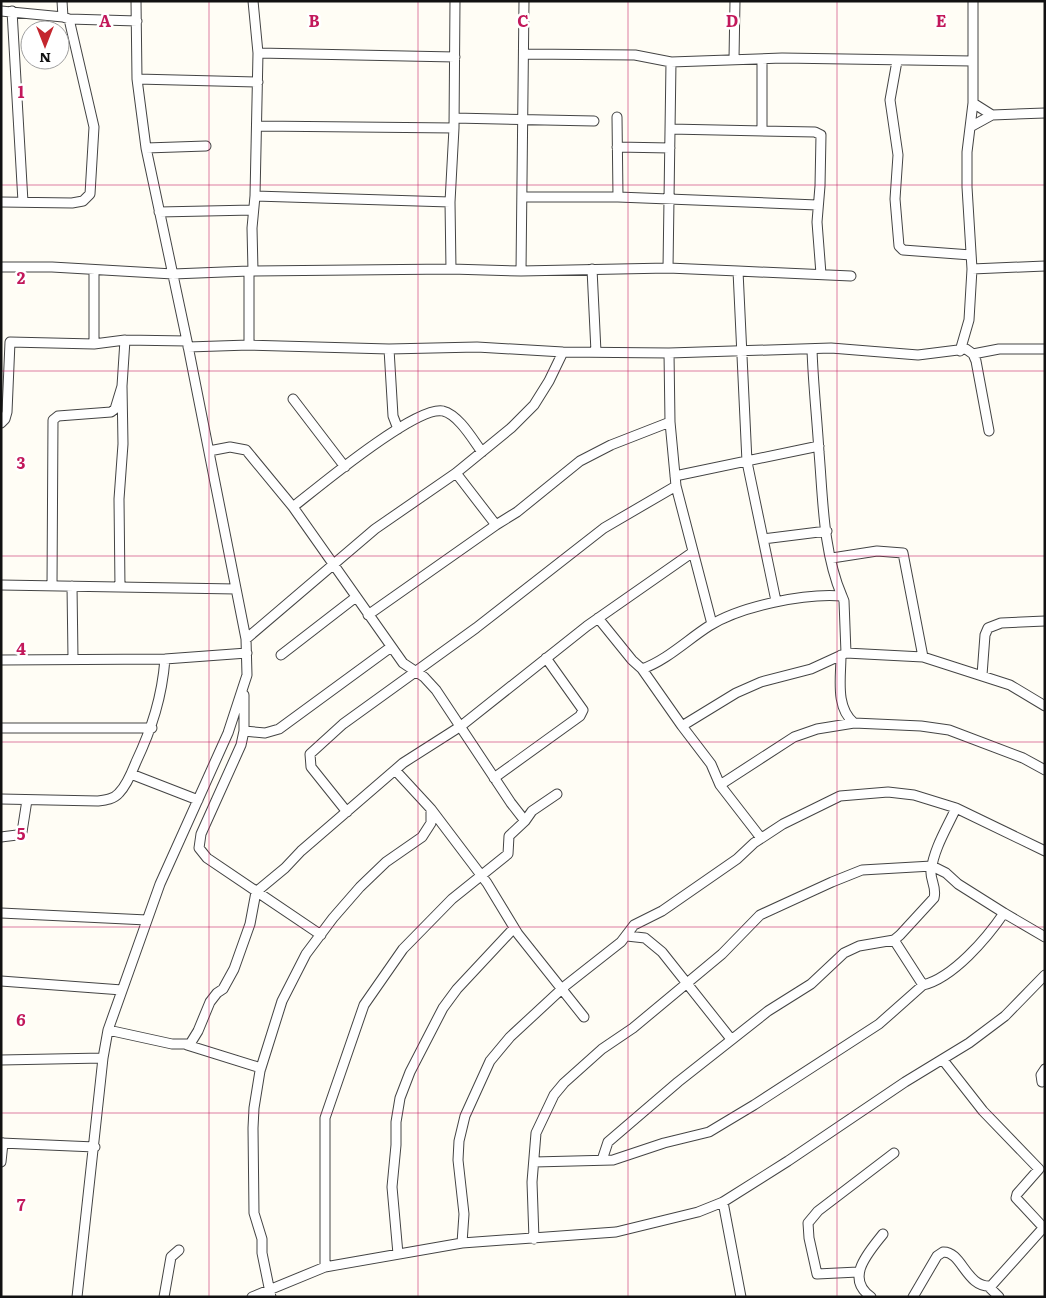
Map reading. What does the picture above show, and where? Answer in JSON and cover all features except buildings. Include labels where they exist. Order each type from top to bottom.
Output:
[{"type":"street","points":[[1,202],[72,203],[83,201],[90,194],[94,127],[62,1]]},
{"type":"street","points":[[77,1297],[95,1147],[103,1058],[108,1030],[160,884],[228,733],[247,675],[246,639],[188,344],[146,148],[137,78],[136,1]]},
{"type":"street","points":[[249,346],[253,210],[258,126],[258,53],[253,1]]},
{"type":"street","points":[[451,269],[450,202],[454,128],[454,1]]},
{"type":"street","points":[[521,272],[522,121],[525,54],[524,1]]},
{"type":"street","points":[[734,59],[735,1]]},
{"type":"street","points":[[960,350],[969,320],[972,270],[967,152],[972,126],[973,104],[972,2]]},
{"type":"street","points":[[1,11],[66,18],[137,21]]},
{"type":"street","points":[[12,11],[23,202]]},
{"type":"street","points":[[258,53],[455,57]]},
{"type":"street","points":[[525,54],[635,56],[671,62],[734,59],[972,61]]},
{"type":"street","points":[[762,59],[762,131]]},
{"type":"street","points":[[896,61],[890,100],[898,155],[895,199],[899,246],[902,250],[971,255]]},
{"type":"street","points":[[668,268],[671,62]]},
{"type":"street","points":[[137,78],[258,82]]},
{"type":"street","points":[[973,104],[992,114],[1045,113]]},
{"type":"street","points":[[972,126],[992,114]]},
{"type":"street","points":[[454,118],[522,121],[594,121]]},
{"type":"street","points":[[616,118],[618,197]]},
{"type":"street","points":[[258,126],[454,128]]},
{"type":"street","points":[[670,129],[815,132],[821,135],[820,186],[817,205],[821,274]]},
{"type":"street","points":[[146,148],[206,146]]},
{"type":"street","points":[[617,147],[670,148]]},
{"type":"street","points":[[255,196],[450,202]]},
{"type":"street","points":[[522,197],[618,197],[817,205]]},
{"type":"street","points":[[159,212],[253,210]]},
{"type":"street","points":[[972,270],[1045,266]]},
{"type":"street","points":[[1,267],[173,274],[251,271],[451,269],[521,272],[668,268],[851,276]]},
{"type":"street","points":[[94,270],[94,344]]},
{"type":"street","points":[[592,270],[596,352]]},
{"type":"street","points":[[738,270],[747,462],[776,601]]},
{"type":"street","points":[[120,587],[119,499],[123,444],[122,386],[126,340]]},
{"type":"street","points":[[1,423],[5,419],[7,412],[6,342],[94,344],[126,340],[249,346],[389,349],[477,348],[563,352],[669,353],[812,349],[936,354],[966,349],[973,354],[989,432]]},
{"type":"street","points":[[389,349],[393,416],[398,429]]},
{"type":"street","points":[[812,349],[814,398],[827,531],[837,584],[844,601],[842,709],[854,724]]},
{"type":"street","points":[[973,354],[998,349],[1045,349]]},
{"type":"street","points":[[246,639],[375,529],[456,473],[511,428],[534,405],[549,381],[563,352]]},
{"type":"street","points":[[669,353],[670,422],[675,481],[712,624]]},
{"type":"street","points":[[52,586],[53,420],[58,416],[111,412],[115,409],[122,386]]},
{"type":"street","points":[[293,399],[345,467]]},
{"type":"street","points":[[293,507],[398,429],[434,412],[442,411],[458,422],[482,452]]},
{"type":"street","points":[[368,615],[517,512],[580,461],[611,444],[670,422]]},
{"type":"street","points":[[347,812],[311,767],[310,754],[343,724],[476,628],[604,528],[675,481],[819,446]]},
{"type":"street","points":[[209,451],[230,447],[246,450],[293,507],[332,565],[403,663],[431,683],[525,821]]},
{"type":"street","points":[[456,473],[496,525]]},
{"type":"street","points":[[762,539],[827,531]]},
{"type":"street","points":[[832,558],[877,551],[903,553],[924,658]]},
{"type":"street","points":[[187,1045],[198,1032],[210,1002],[231,976],[250,924],[256,892],[395,770],[461,726],[598,618],[693,552]]},
{"type":"street","points":[[1,585],[236,589]]},
{"type":"street","points":[[72,586],[73,658]]},
{"type":"street","points":[[642,669],[655,664],[712,624],[776,601],[842,596]]},
{"type":"street","points":[[281,655],[356,598]]},
{"type":"street","points":[[598,618],[632,660],[642,669],[711,764],[720,785],[761,838]]},
{"type":"street","points":[[982,675],[985,635],[988,628],[1001,623],[1045,621]]},
{"type":"street","points":[[244,731],[265,734],[279,729],[391,646]]},
{"type":"street","points":[[1,660],[73,658],[165,659],[247,653]]},
{"type":"street","points":[[682,726],[736,693],[761,682],[811,669],[843,654],[924,658],[1010,684],[1045,706]]},
{"type":"street","points":[[494,778],[580,716],[583,710],[546,658]]},
{"type":"street","points":[[1,799],[110,799],[119,794],[131,774],[152,728],[161,698],[165,659]]},
{"type":"street","points":[[244,685],[244,731],[241,745],[198,844],[202,854],[321,935]]},
{"type":"street","points":[[720,785],[794,737],[817,728],[854,724],[916,725],[948,730],[1023,758],[1045,770]]},
{"type":"street","points":[[1,728],[152,728]]},
{"type":"street","points":[[395,770],[431,809],[480,874],[514,928],[584,1017]]},
{"type":"street","points":[[131,774],[198,800]]},
{"type":"street","points":[[462,1242],[463,1192],[458,1160],[459,1141],[465,1116],[490,1061],[510,1037],[561,990],[627,936],[634,925],[662,911],[737,859],[761,838],[783,824],[840,796],[888,792],[914,795],[956,808],[1045,851]]},
{"type":"street","points":[[325,1267],[324,1118],[364,1005],[402,949],[480,874],[508,854],[509,836],[525,821],[532,811],[557,794]]},
{"type":"street","points":[[1,837],[17,835],[22,832],[27,800]]},
{"type":"street","points":[[602,1160],[608,1142],[730,1039],[768,1011],[811,984],[844,953],[859,946],[894,940],[934,898],[935,884],[931,874],[932,866],[956,808]]},
{"type":"street","points":[[270,1293],[262,1253],[262,1234],[254,1213],[254,1108],[261,1068],[282,1001],[306,954],[360,887],[400,850],[422,837],[431,823],[431,809]]},
{"type":"street","points":[[534,1239],[536,1133],[554,1095],[564,1083],[602,1049],[633,1028],[735,943],[760,915],[862,870],[932,866],[946,872],[958,884],[1045,938]]},
{"type":"street","points":[[1,913],[147,920]]},
{"type":"street","points":[[534,1162],[602,1160],[626,1157],[664,1143],[708,1132],[754,1106],[879,1024],[923,985],[943,977],[956,967],[1004,913]]},
{"type":"street","points":[[398,1254],[392,1187],[396,1122],[400,1098],[410,1072],[443,1008],[457,989],[514,928]]},
{"type":"street","points":[[627,936],[645,938],[654,945],[687,983],[730,1039]]},
{"type":"street","points":[[894,940],[923,985]]},
{"type":"street","points":[[252,1297],[270,1293],[325,1267],[462,1242],[534,1239],[616,1232],[698,1212],[723,1202],[788,1161],[905,1082],[943,1060],[1005,1016],[1045,975]]},
{"type":"street","points":[[1,982],[122,990]]},
{"type":"street","points":[[108,1030],[172,1044],[187,1045],[261,1068]]},
{"type":"street","points":[[1,1060],[103,1058]]},
{"type":"street","points":[[913,1297],[937,1256],[943,1252],[950,1252],[979,1284],[988,1286],[995,1284],[1044,1227],[1016,1198],[1017,1194],[1042,1172],[988,1116],[943,1060]]},
{"type":"street","points":[[1042,1082],[1041,1075],[1045,1069]]},
{"type":"street","points":[[1,1162],[2,1143],[95,1147]]},
{"type":"street","points":[[858,1272],[817,1274],[809,1238],[808,1223],[818,1210],[894,1153]]},
{"type":"street","points":[[723,1202],[741,1297]]},
{"type":"street","points":[[871,1297],[860,1284],[858,1272],[868,1252],[883,1234]]},
{"type":"street","points":[[164,1297],[171,1257],[179,1250]]},
{"type":"street","points":[[988,1286],[999,1297]]}]
